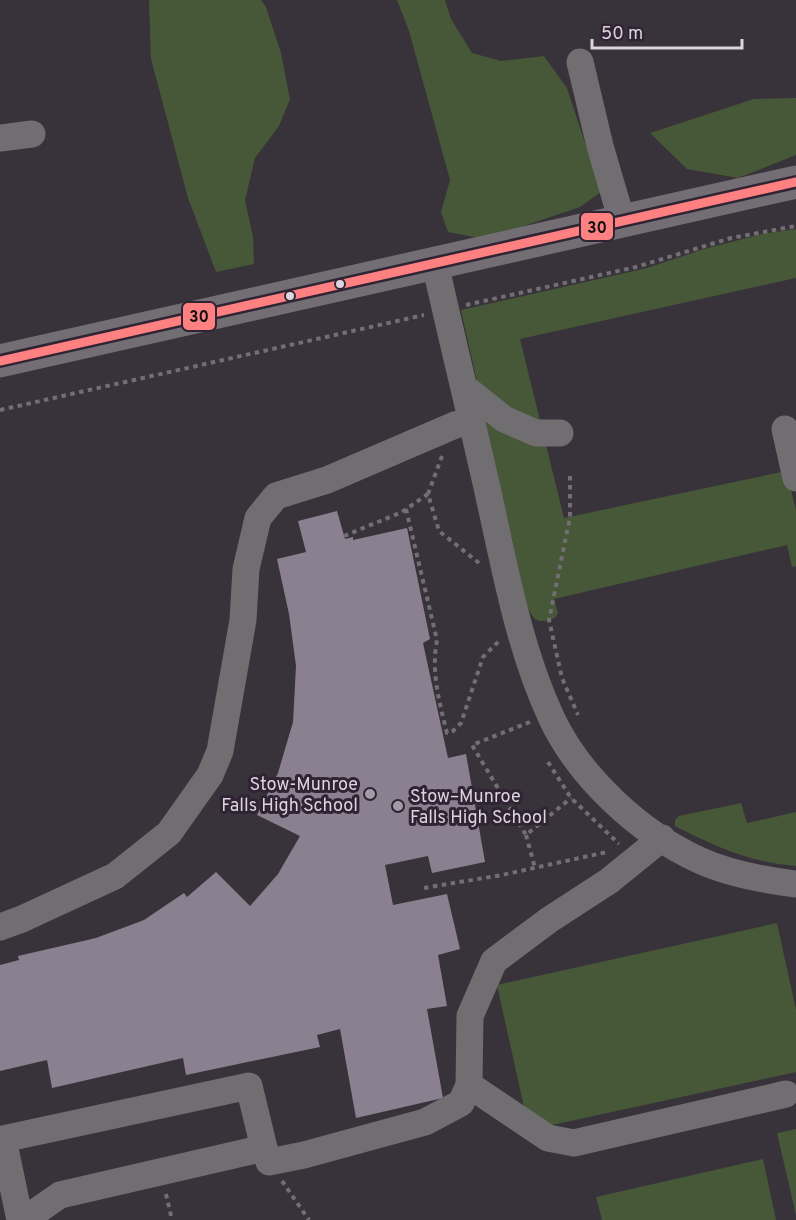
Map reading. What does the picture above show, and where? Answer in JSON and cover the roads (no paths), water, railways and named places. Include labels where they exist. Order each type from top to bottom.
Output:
[{"type":"main road","points":[[0,361],[796,182]]},
{"type":"street","points":[[580,62],[600,146],[622,221]]},
{"type":"street","points":[[0,138],[32,135]]},
{"type":"street","points":[[435,263],[465,388],[464,423],[513,606],[550,714],[591,778],[612,800],[662,838],[700,861],[772,881],[796,884]]},
{"type":"street","points":[[465,388],[504,419],[536,434],[561,433]]},
{"type":"street","points":[[0,927],[115,876],[169,833],[210,775],[220,751],[243,620],[246,569],[253,538],[258,518],[276,496],[327,480],[464,423]]},
{"type":"street","points":[[785,429],[796,478]]},
{"type":"street","points":[[267,1155],[249,1086],[2,1136],[22,1220],[60,1195],[267,1155],[304,1155],[425,1122],[460,1103],[469,1085],[471,1016],[494,961],[549,920],[609,881],[662,838]]},
{"type":"street","points":[[469,1085],[548,1138],[574,1143],[786,1094]]},
{"type":"place","name":"Stow-Munroe Falls High School","points":[[370,794]]},
{"type":"place","name":"Stow–Munroe Falls High School","points":[[398,806]]}]
